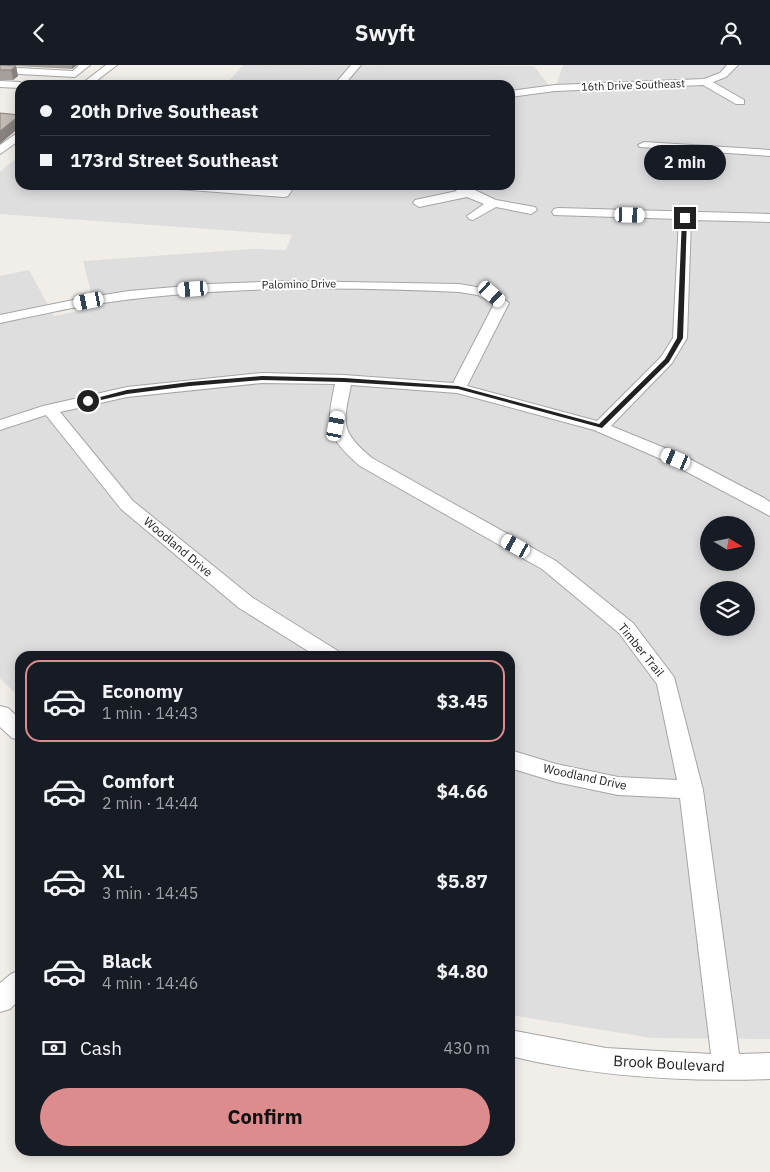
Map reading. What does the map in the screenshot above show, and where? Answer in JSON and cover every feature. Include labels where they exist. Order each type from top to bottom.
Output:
[{"type":"street","points":[[45,73],[54,65]]},
{"type":"street","points":[[0,70],[75,74],[85,65]]},
{"type":"street","points":[[92,80],[112,65]]},
{"type":"street","points":[[342,80],[356,65]]},
{"type":"street","points":[[705,82],[723,75],[733,65]]},
{"type":"street","points":[[705,82],[740,102]]},
{"type":"street","name":"16th Drive Southeast","points":[[515,93],[555,87],[705,82]]},
{"type":"street","points":[[0,84],[15,85]]},
{"type":"street","points":[[0,151],[15,138]]},
{"type":"street","points":[[644,145],[770,153]]},
{"type":"street","points":[[463,190],[493,204],[531,210]]},
{"type":"street","points":[[419,203],[467,193]]},
{"type":"street","points":[[473,216],[493,204]]},
{"type":"street","points":[[558,212],[685,218],[770,219]]},
{"type":"street","points":[[600,427],[667,360],[680,338],[685,218]]},
{"type":"street","name":"Palomino Drive","points":[[0,319],[89,301],[176,291],[265,284],[344,284],[467,290],[492,294],[502,303],[458,387]]},
{"type":"street","points":[[0,425],[49,409],[127,392],[262,378],[344,380],[458,387],[600,427],[676,459],[766,503]]},
{"type":"street","name":"Timber Trail","points":[[344,380],[336,426],[347,447],[366,462],[549,565],[626,628],[667,682],[691,790],[727,1068]]},
{"type":"street","name":"Woodland Drive","points":[[49,409],[128,505],[246,603],[323,651]]},
{"type":"street","points":[[0,715],[15,728]]},
{"type":"street","name":"Woodland Drive","points":[[515,761],[556,773],[618,786],[691,790]]},
{"type":"street","points":[[0,999],[15,986]]},
{"type":"street","name":"Brook Boulevard","points":[[515,1044],[625,1065],[727,1068],[770,1066]]},
{"type":"shaded area","points":[[243,65],[534,66],[554,92],[563,65],[770,65],[770,1039],[652,1038],[515,1016],[515,651],[15,651],[15,693],[0,678],[0,276],[29,270],[54,316],[95,308],[83,261],[251,249],[286,250],[292,235],[0,214],[0,172],[15,159],[15,190],[515,190],[515,80],[230,80]]},
{"type":"building","points":[[0,65],[16,66],[11,70],[0,70]]},
{"type":"building","points":[[0,113],[15,114],[15,119],[0,131]]},
{"type":"route","points":[[88,401],[127,392],[262,378],[344,380],[458,387],[600,427],[667,360],[680,338],[685,218]]}]
